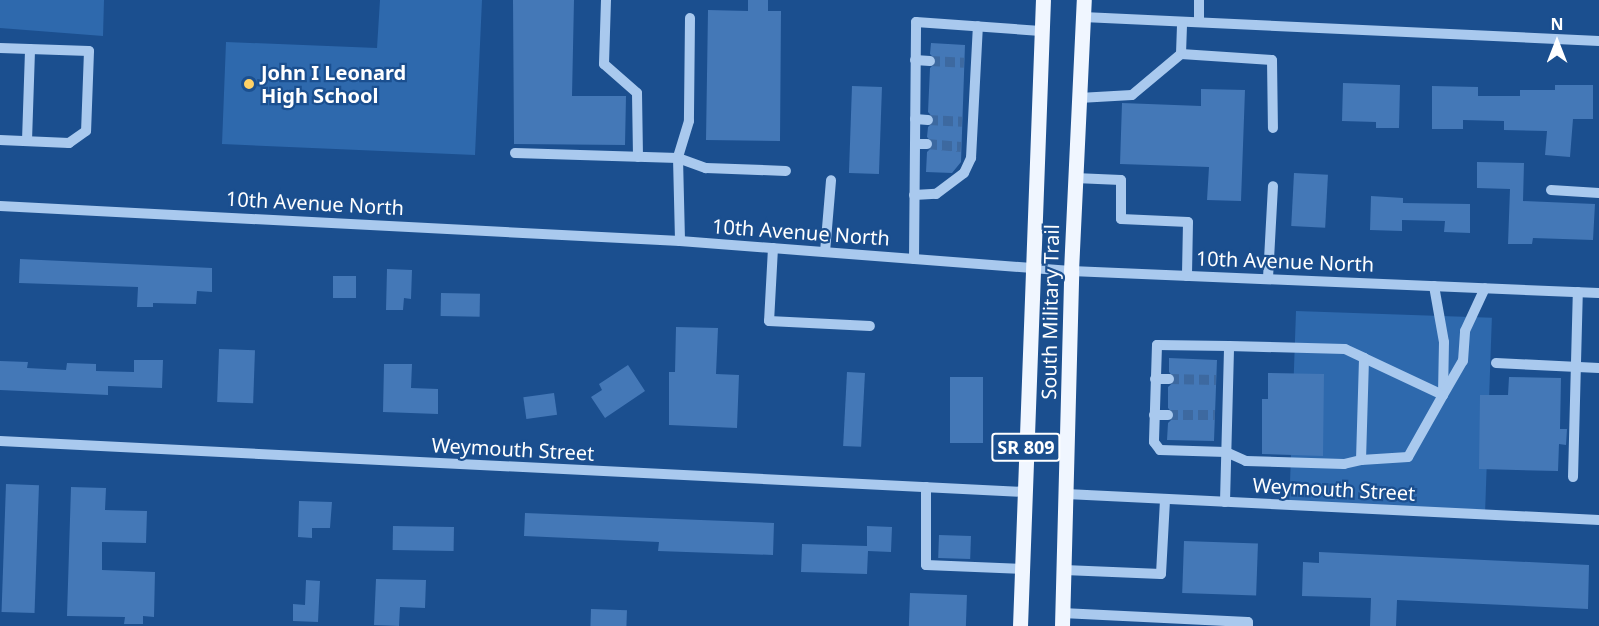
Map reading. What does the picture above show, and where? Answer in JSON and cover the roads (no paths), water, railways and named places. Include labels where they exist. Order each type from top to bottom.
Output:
[{"type":"main road","name":"South Military Trail","points":[[1020,626],[1042,0]]},
{"type":"main road","name":"South Military Trail","points":[[1062,620],[1071,271],[1084,0]]},
{"type":"street","points":[[606,0],[604,64],[637,93],[638,157]]},
{"type":"street","points":[[1199,0],[1199,22]]},
{"type":"street","points":[[1083,17],[1599,41]]},
{"type":"street","points":[[680,241],[678,158],[689,121],[690,18]]},
{"type":"street","points":[[914,259],[916,22],[1041,31]]},
{"type":"street","points":[[1181,54],[1182,22]]},
{"type":"street","points":[[914,195],[936,194],[964,173],[978,26]]},
{"type":"street","points":[[0,48],[89,51],[86,131],[69,143],[0,140]]},
{"type":"street","points":[[27,141],[30,49]]},
{"type":"street","points":[[1079,98],[1132,94],[1181,54],[1272,60],[1273,128]]},
{"type":"street","points":[[915,60],[930,61]]},
{"type":"street","points":[[964,63],[976,64]]},
{"type":"street","points":[[915,119],[928,120]]},
{"type":"street","points":[[915,144],[927,144]]},
{"type":"street","points":[[515,153],[678,158],[706,168],[786,171]]},
{"type":"street","points":[[1075,178],[1121,180],[1121,219],[1188,222],[1187,276]]},
{"type":"street","points":[[825,252],[831,180]]},
{"type":"street","points":[[1268,278],[1273,186]]},
{"type":"street","points":[[1551,190],[1599,193]]},
{"type":"street","name":"10th Avenue North","points":[[0,206],[680,241],[1071,271],[1599,293]]},
{"type":"street","points":[[773,248],[769,321],[870,326]]},
{"type":"street","points":[[1434,286],[1444,342],[1443,395]]},
{"type":"street","points":[[1443,395],[1345,350],[1156,345],[1154,442],[1160,450],[1226,452],[1246,461],[1344,464],[1361,460],[1408,457],[1463,361],[1466,331],[1485,288]]},
{"type":"street","points":[[1573,477],[1578,292]]},
{"type":"street","points":[[1225,502],[1229,346]]},
{"type":"street","points":[[1361,460],[1364,358]]},
{"type":"street","points":[[1496,363],[1599,368]]},
{"type":"street","points":[[1155,379],[1169,379]]},
{"type":"street","points":[[1216,380],[1228,380]]},
{"type":"street","points":[[1154,415],[1168,416]]},
{"type":"street","points":[[1215,416],[1227,416]]},
{"type":"street","name":"Weymouth Street","points":[[0,441],[1025,492]]},
{"type":"street","points":[[926,487],[926,566],[1022,569]]},
{"type":"street","name":"Weymouth Street","points":[[1066,494],[1599,520]]},
{"type":"street","points":[[1064,570],[1161,574],[1165,499]]},
{"type":"street","points":[[1062,620],[1248,622],[1248,626]]},
{"type":"tunnel","points":[[930,61],[964,63]]},
{"type":"tunnel","points":[[928,120],[962,122]]},
{"type":"tunnel","points":[[927,144],[961,147]]},
{"type":"tunnel","points":[[1169,379],[1216,380]]},
{"type":"tunnel","points":[[1168,415],[1215,415]]},
{"type":"place","name":"John I Leonard High School","points":[[249,84]]}]
